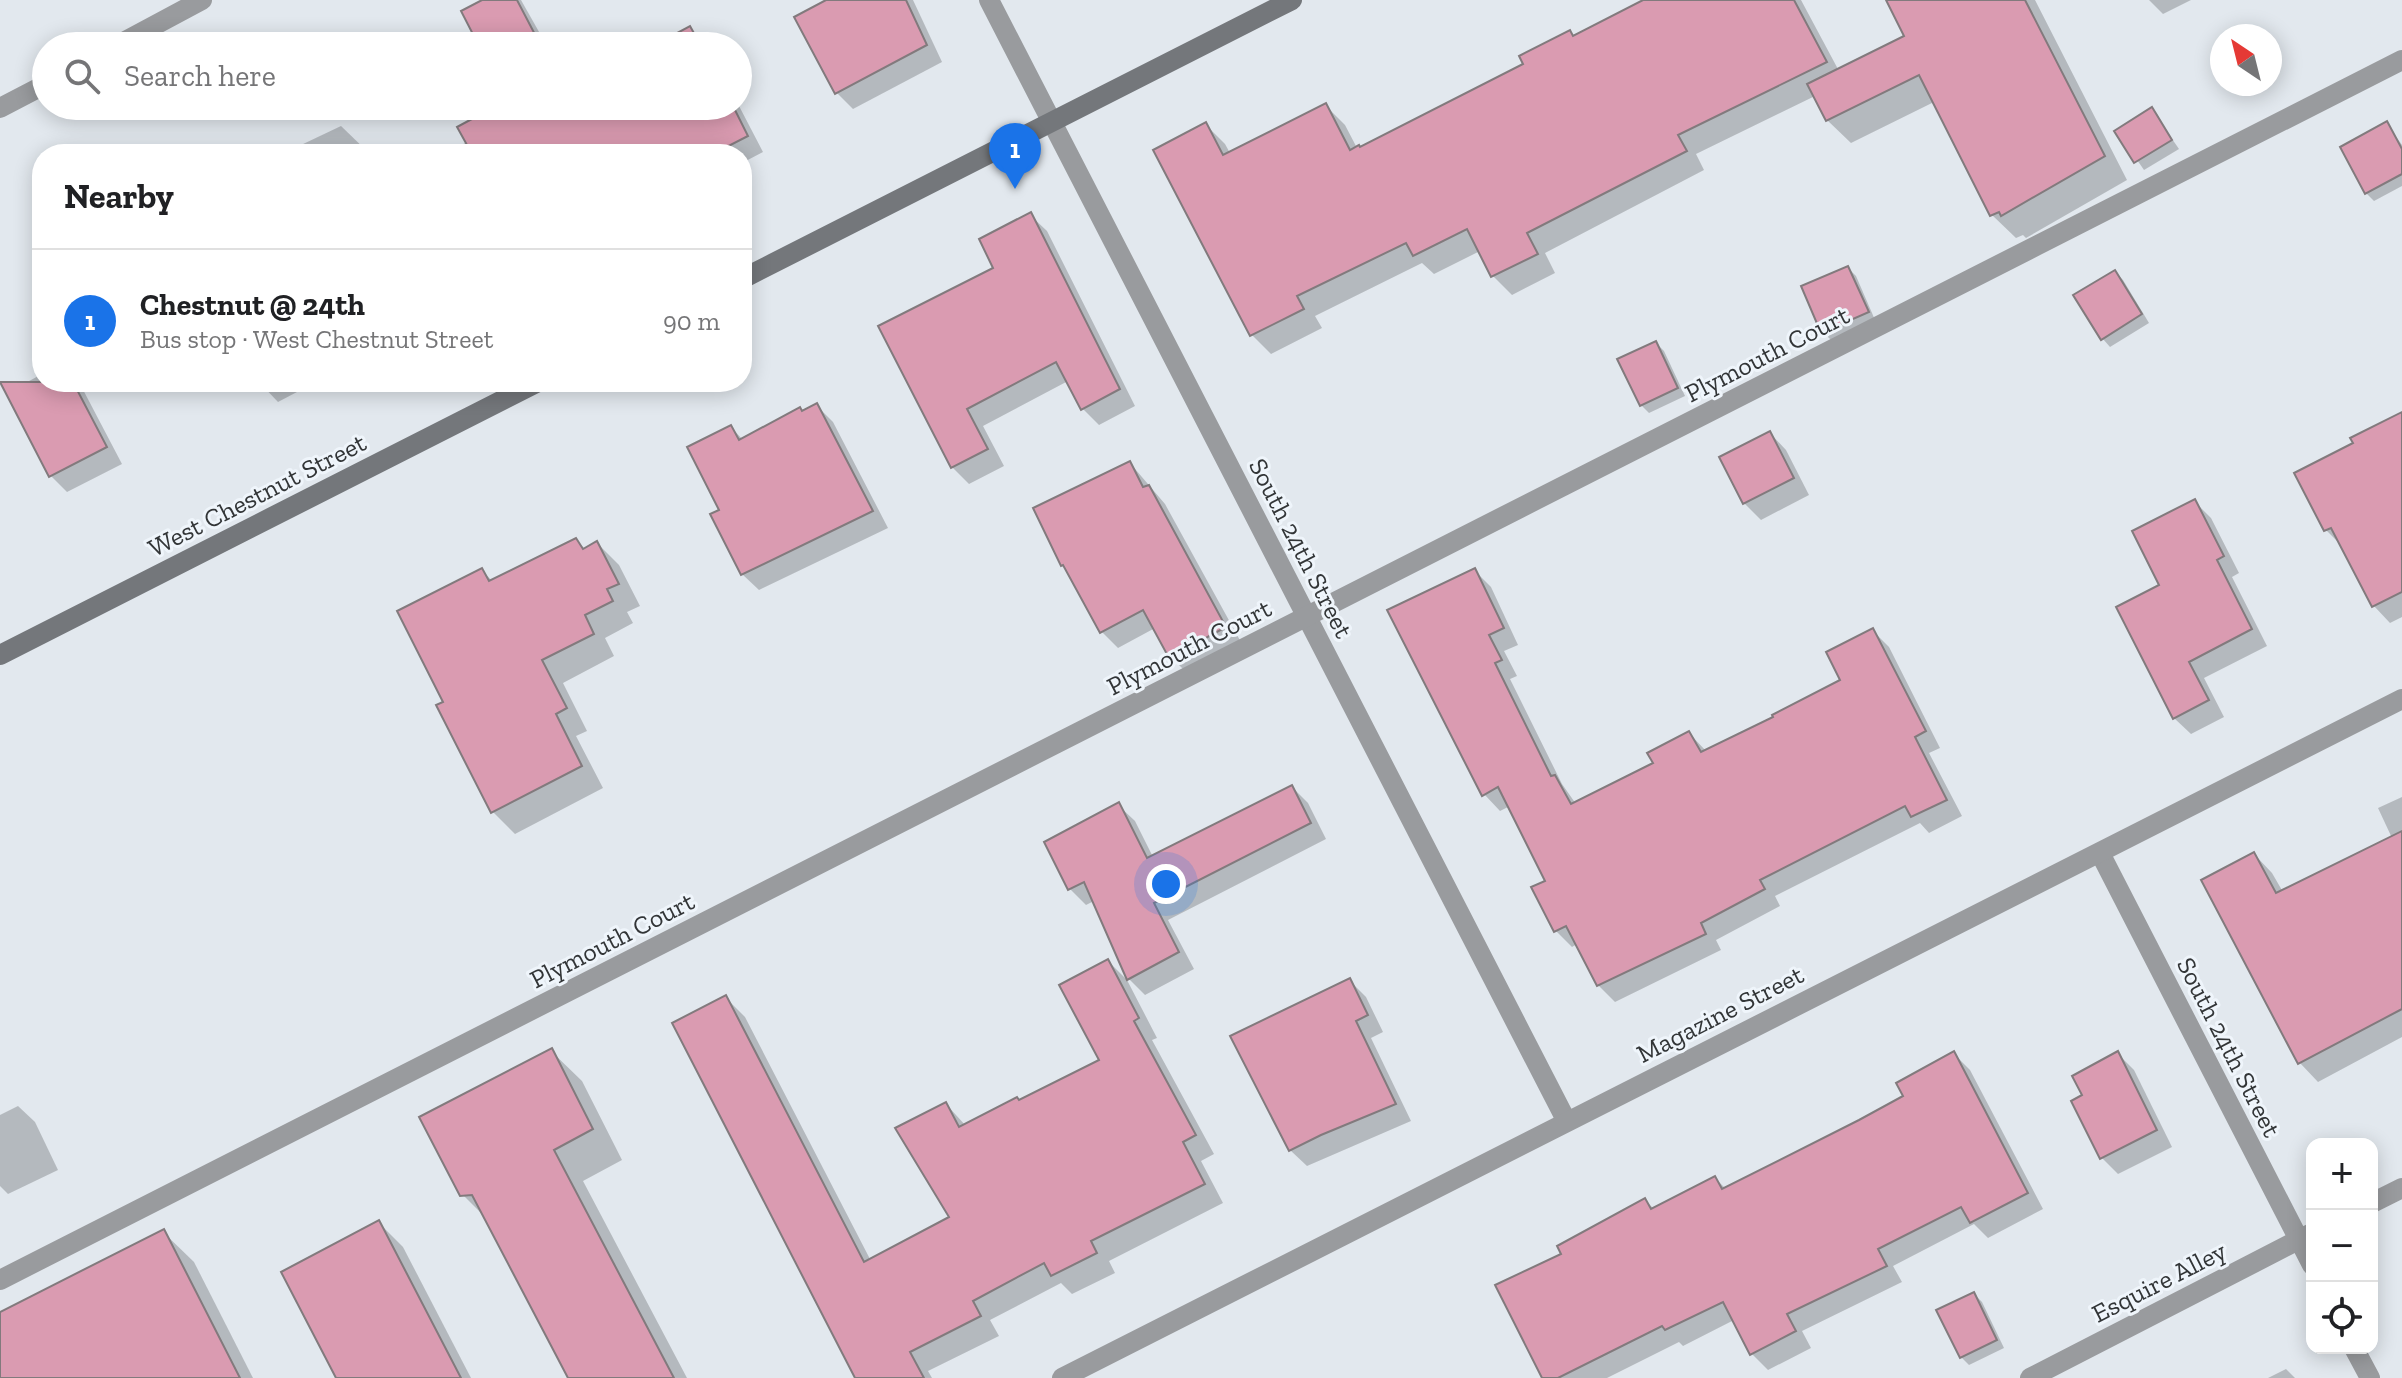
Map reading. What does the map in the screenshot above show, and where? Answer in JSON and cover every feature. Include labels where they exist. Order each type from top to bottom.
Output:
[{"type":"main road","points":[[752,274],[1292,0]]},
{"type":"main road","name":"West Chestnut Street","points":[[0,655],[518,392]]},
{"type":"street","points":[[142,32],[202,0]]},
{"type":"street","name":"South 24th Street","points":[[989,0],[1566,1120]]},
{"type":"street","name":"Plymouth Court","points":[[0,1280],[2402,60]]},
{"type":"street","points":[[0,108],[32,91]]},
{"type":"street","name":"Magazine Street","points":[[1062,1378],[2402,699]]},
{"type":"street","name":"South 24th Street","points":[[2100,853],[2305,1236]]},
{"type":"street","points":[[2378,1200],[2402,1188]]},
{"type":"street","name":"Esquire Alley","points":[[2030,1378],[2305,1236]]},
{"type":"street","points":[[2357,1354],[2370,1378]]},
{"type":"building","points":[[482,0],[517,0],[534,32],[472,32],[461,11]]},
{"type":"building","points":[[826,0],[906,0],[927,45],[835,94],[794,17]]},
{"type":"building","points":[[1643,0],[1794,0],[1827,62],[1678,135],[1687,151],[1527,233],[1538,254],[1491,277],[1467,229],[1413,256],[1406,243],[1297,296],[1304,309],[1250,336],[1153,150],[1206,122],[1223,155],[1326,103],[1350,150],[1360,147],[1523,64],[1519,56],[1570,30],[1573,36]]},
{"type":"building","points":[[1886,0],[2025,0],[2105,156],[2001,216],[1999,212],[1990,216],[1919,75],[1826,121],[1807,84],[1904,36]]},
{"type":"building","points":[[690,26],[693,32],[679,32]]},
{"type":"building","points":[[2152,107],[2172,140],[2134,163],[2114,131]]},
{"type":"building","points":[[470,120],[740,120],[748,136],[732,144],[466,144],[457,127]]},
{"type":"building","points":[[2387,121],[2402,149],[2402,174],[2365,194],[2340,147]]},
{"type":"building","points":[[1031,212],[1120,389],[1081,410],[1056,362],[967,409],[988,449],[951,468],[878,326],[993,268],[979,239]]},
{"type":"building","points":[[1848,266],[1869,312],[1821,333],[1801,286]]},
{"type":"building","points":[[2115,270],[2142,314],[2101,340],[2073,295]]},
{"type":"building","points":[[1656,341],[1678,388],[1640,406],[1617,359]]},
{"type":"building","points":[[0,382],[32,382],[32,392],[78,392],[107,447],[49,477]]},
{"type":"building","points":[[817,403],[873,511],[741,575],[710,514],[719,510],[687,447],[731,425],[739,440],[800,407],[802,411]]},
{"type":"building","points":[[2402,412],[2402,592],[2372,607],[2331,528],[2324,531],[2294,473],[2353,443],[2350,438]]},
{"type":"building","points":[[1770,431],[1794,478],[1743,504],[1719,457]]},
{"type":"building","points":[[1130,461],[1143,487],[1149,485],[1226,627],[1169,658],[1143,610],[1100,633],[1061,566],[1033,508]]},
{"type":"building","points":[[2195,499],[2224,556],[2217,560],[2252,629],[2189,662],[2209,700],[2173,719],[2116,607],[2159,585],[2132,531]]},
{"type":"building","points":[[576,538],[583,549],[597,541],[619,584],[607,589],[613,601],[585,615],[594,634],[542,660],[567,708],[556,714],[582,766],[491,813],[436,705],[443,702],[397,611],[482,568],[489,581]]},
{"type":"building","points":[[1475,568],[1504,628],[1489,635],[1502,660],[1495,663],[1551,776],[1555,775],[1571,804],[1653,763],[1647,753],[1689,731],[1701,752],[1840,680],[1826,652],[1873,628],[1926,731],[1915,737],[1947,800],[1911,817],[1905,806],[1760,880],[1765,889],[1701,923],[1706,934],[1597,986],[1566,926],[1554,932],[1531,887],[1545,881],[1498,787],[1482,796],[1387,610]]},
{"type":"building","points":[[1292,785],[1311,823],[1154,903],[1179,952],[1127,980],[1084,882],[1068,890],[1044,842],[1119,802],[1147,858]]},
{"type":"building","points":[[2402,831],[2402,1009],[2298,1064],[2201,880],[2254,852],[2276,893]]},
{"type":"building","points":[[1108,959],[1139,1018],[1134,1021],[1196,1135],[1183,1142],[1205,1184],[1091,1241],[1097,1253],[1051,1276],[1044,1263],[973,1301],[981,1316],[910,1352],[924,1378],[855,1378],[672,1023],[726,995],[864,1262],[949,1217],[895,1128],[946,1102],[959,1127],[1099,1060],[1059,985]]},
{"type":"building","points":[[1350,978],[1368,1015],[1356,1021],[1396,1104],[1289,1151],[1230,1036]]},
{"type":"building","points":[[552,1048],[593,1129],[554,1150],[674,1378],[568,1378],[472,1195],[460,1196],[419,1117]]},
{"type":"building","points":[[1954,1051],[2028,1193],[1970,1223],[1961,1207],[1878,1249],[1887,1266],[1787,1314],[1796,1331],[1750,1355],[1723,1302],[1665,1330],[1662,1326],[1558,1378],[1542,1378],[1495,1285],[1561,1254],[1557,1246],[1645,1198],[1651,1209],[1715,1176],[1722,1189],[1859,1120],[1903,1096],[1896,1083]]},
{"type":"building","points":[[2118,1051],[2157,1130],[2100,1159],[2071,1101],[2082,1095],[2072,1076]]},
{"type":"building","points":[[379,1220],[461,1378],[336,1378],[281,1272]]},
{"type":"building","points":[[164,1229],[240,1378],[0,1378],[0,1312]]},
{"type":"building","points":[[1974,1292],[1997,1340],[1960,1358],[1936,1310]]},
{"type":"place","name":"Chestnut @ 24th","points":[[1015,189]]}]
